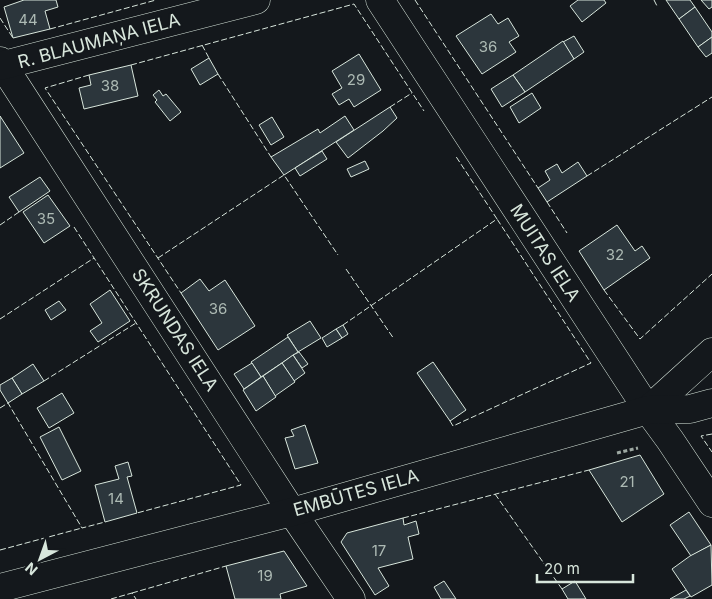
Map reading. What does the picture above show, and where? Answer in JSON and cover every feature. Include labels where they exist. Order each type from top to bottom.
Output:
[{"type":"street","name":"R. BLAUMAŅA IELA","points":[[1,64],[256,0]]},
{"type":"street","name":"MUITAS IELA","points":[[380,0],[648,410],[712,503]]},
{"type":"street","name":"SKRUNDAS IELA","points":[[1,64],[292,512],[351,599]]},
{"type":"street","points":[[648,410],[712,352]]},
{"type":"street","name":"EMBŪTES IELA","points":[[0,588],[292,512],[648,410],[690,408],[712,403]]},
{"type":"building","points":[[24,0],[56,0],[58,7],[45,11],[50,29],[13,38],[4,7]]},
{"type":"building","points":[[578,0],[604,0],[606,3],[582,22],[570,6]]},
{"type":"building","points":[[666,0],[690,0],[695,7],[679,19]]},
{"type":"building","points":[[701,0],[712,0],[712,7],[709,9]]},
{"type":"building","points":[[695,7],[712,32],[712,37],[698,47],[679,19]]},
{"type":"building","points":[[491,14],[498,24],[508,18],[519,36],[509,42],[516,52],[482,74],[456,36]]},
{"type":"building","points":[[574,36],[584,52],[574,59],[563,42]]},
{"type":"building","points":[[712,37],[712,53],[706,57],[698,47]]},
{"type":"building","points":[[563,41],[574,59],[525,92],[513,75]]},
{"type":"building","points":[[359,54],[381,90],[354,107],[349,99],[339,105],[332,94],[342,88],[332,71]]},
{"type":"building","points":[[209,58],[218,74],[200,85],[191,69]]},
{"type":"building","points":[[131,65],[138,96],[84,109],[79,88],[91,85],[89,75]]},
{"type":"building","points":[[513,75],[525,92],[502,107],[491,89]]},
{"type":"building","points":[[159,90],[163,96],[166,94],[181,112],[170,121],[155,102],[157,100],[153,95]]},
{"type":"building","points":[[532,93],[541,108],[519,123],[510,107]]},
{"type":"building","points":[[390,107],[397,118],[348,158],[336,142]]},
{"type":"building","points":[[0,116],[24,153],[0,168]]},
{"type":"building","points":[[345,116],[354,130],[284,175],[271,157],[318,129],[320,133]]},
{"type":"building","points":[[272,117],[284,137],[271,145],[259,125]]},
{"type":"building","points":[[322,151],[327,159],[300,176],[295,168]]},
{"type":"building","points":[[365,161],[369,169],[351,177],[347,169]]},
{"type":"building","points":[[578,162],[587,176],[547,202],[538,188],[550,180],[545,171],[557,164],[562,173]]},
{"type":"building","points":[[40,177],[50,191],[19,212],[9,197]]},
{"type":"building","points":[[48,195],[70,226],[44,243],[23,212]]},
{"type":"building","points":[[617,225],[635,251],[642,246],[650,258],[604,290],[579,251]]},
{"type":"building","points":[[200,279],[209,291],[225,280],[255,326],[218,350],[181,293]]},
{"type":"building","points":[[110,290],[130,321],[98,342],[90,331],[102,323],[90,304]]},
{"type":"building","points":[[59,301],[66,310],[51,320],[45,310]]},
{"type":"building","points":[[310,321],[321,338],[298,352],[287,335]]},
{"type":"building","points":[[343,325],[348,334],[342,338],[336,329]]},
{"type":"building","points":[[336,329],[342,338],[327,347],[322,338]]},
{"type":"building","points":[[288,337],[298,352],[261,377],[251,362]]},
{"type":"building","points":[[299,352],[308,364],[302,368],[293,355]]},
{"type":"building","points":[[293,355],[305,373],[294,381],[282,363]]},
{"type":"building","points":[[433,362],[466,410],[450,421],[417,373]]},
{"type":"building","points":[[252,363],[261,377],[244,389],[234,374]]},
{"type":"building","points":[[282,363],[295,382],[275,396],[263,376]]},
{"type":"building","points":[[33,364],[44,381],[22,394],[12,378]]},
{"type":"building","points":[[263,376],[276,397],[256,411],[243,390]]},
{"type":"building","points":[[12,378],[22,394],[8,403],[0,390],[0,385]]},
{"type":"building","points":[[62,393],[74,413],[49,428],[37,408]]},
{"type":"building","points":[[305,425],[318,463],[295,469],[285,438],[294,436],[291,430]]},
{"type":"building","points":[[59,427],[81,471],[62,480],[40,437]]},
{"type":"building","points":[[640,455],[664,494],[622,522],[589,470]]},
{"type":"building","points":[[128,462],[132,476],[127,477],[137,513],[105,522],[95,485],[119,479],[115,466]]},
{"type":"building","points":[[689,512],[711,545],[691,556],[670,525]]},
{"type":"building","points":[[403,518],[404,525],[416,521],[419,534],[408,537],[413,559],[378,568],[389,586],[375,595],[341,542],[347,533]]},
{"type":"building","points":[[711,545],[712,585],[691,597],[672,569],[690,556]]},
{"type":"building","points":[[284,551],[307,586],[280,594],[281,599],[235,599],[226,566]]},
{"type":"building","points":[[444,581],[456,599],[441,599],[434,587]]},
{"type":"building","points":[[575,581],[586,599],[568,599],[562,589]]},
{"type":"building","points":[[686,590],[690,596],[684,599],[670,599]]},
{"type":"fence","points":[[50,29],[156,0]]},
{"type":"fence","points":[[415,0],[538,188]]},
{"type":"fence","points":[[654,0],[657,6]]},
{"type":"fence","points":[[131,65],[354,4],[424,111]]},
{"type":"fence","points":[[0,18],[13,38]]},
{"type":"fence","points":[[202,45],[209,58]]},
{"type":"fence","points":[[218,74],[271,157]]},
{"type":"fence","points":[[89,75],[45,88],[181,293]]},
{"type":"fence","points":[[390,107],[412,93]]},
{"type":"fence","points":[[587,176],[712,97]]},
{"type":"fence","points":[[343,325],[497,219],[455,155]]},
{"type":"fence","points":[[158,258],[284,175],[338,255]]},
{"type":"fence","points":[[547,202],[567,233]]},
{"type":"fence","points":[[0,225],[19,212]]},
{"type":"fence","points":[[450,421],[453,426],[591,363],[497,219]]},
{"type":"fence","points":[[74,227],[241,485],[137,513]]},
{"type":"fence","points":[[0,319],[94,258]]},
{"type":"fence","points":[[346,269],[394,339]]},
{"type":"fence","points":[[604,290],[640,339],[712,274]]},
{"type":"fence","points":[[44,381],[136,323]]},
{"type":"fence","points":[[0,408],[8,403],[82,528],[105,522]]},
{"type":"fence","points":[[712,434],[701,436],[712,452]]},
{"type":"fence","points":[[403,518],[589,470]]},
{"type":"fence","points":[[495,494],[562,589]]},
{"type":"fence","points":[[0,550],[82,528]]},
{"type":"fence","points":[[132,593],[226,566]]},
{"type":"fence","points":[[111,599],[132,593],[136,599]]}]
